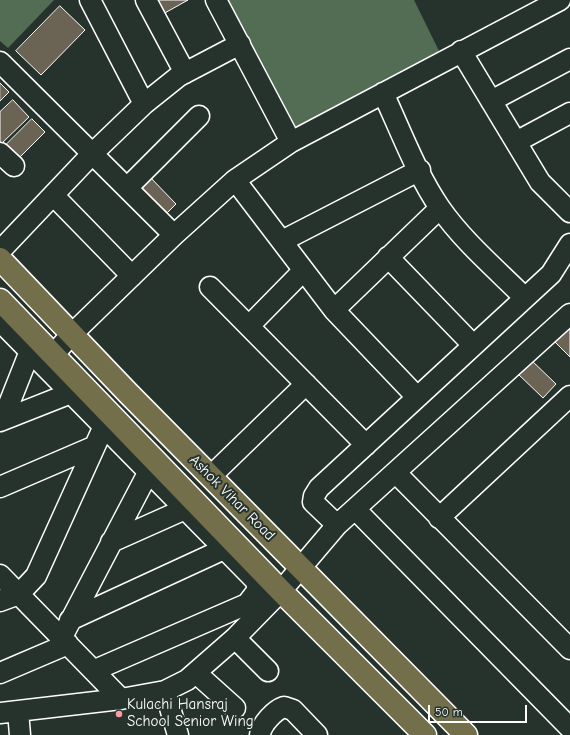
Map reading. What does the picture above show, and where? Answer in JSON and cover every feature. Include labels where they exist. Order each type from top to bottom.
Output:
[{"type":"main road","name":"Ashok Vihar Road","points":[[0,259],[466,735]]},
{"type":"main road","name":"Ashok Vihar Road","points":[[0,300],[281,591],[425,735]]},
{"type":"street","points":[[90,0],[144,104]]},
{"type":"street","points":[[146,0],[185,73]]},
{"type":"street","points":[[216,0],[291,142]]},
{"type":"street","points":[[53,355],[72,334],[174,235],[235,180],[291,142],[560,0]]},
{"type":"street","points":[[0,251],[92,154],[144,104],[185,73],[240,44]]},
{"type":"street","points":[[461,51],[540,182],[570,212]]},
{"type":"street","points":[[492,101],[570,59]]},
{"type":"street","points":[[0,62],[174,235]]},
{"type":"street","points":[[383,93],[440,208],[462,234],[524,297]]},
{"type":"street","points":[[516,142],[570,113]]},
{"type":"street","points":[[127,188],[199,116]]},
{"type":"street","points":[[282,241],[420,170]]},
{"type":"street","points":[[235,180],[334,310],[417,397]]},
{"type":"street","points":[[53,195],[132,276]]},
{"type":"street","points":[[334,310],[440,208]]},
{"type":"street","points":[[337,524],[316,506],[314,502],[314,496],[319,488],[524,297],[551,274],[570,244]]},
{"type":"street","points":[[388,257],[472,345]]},
{"type":"street","points":[[250,326],[304,271]]},
{"type":"street","points":[[210,287],[366,445]]},
{"type":"street","points":[[20,735],[9,712],[121,699],[165,691],[175,688],[196,673],[235,638],[281,591],[302,568],[337,524],[396,473],[570,314]]},
{"type":"street","points":[[0,321],[257,582],[257,591],[252,601],[237,610],[94,670]]},
{"type":"street","points":[[2,420],[30,351]]},
{"type":"street","points":[[211,476],[306,384]]},
{"type":"street","points":[[2,420],[71,393]]},
{"type":"street","points":[[439,518],[570,396]]},
{"type":"street","points":[[0,601],[19,594],[36,576],[104,426]]},
{"type":"street","points":[[0,487],[94,447]]},
{"type":"street","points":[[67,634],[111,542],[148,473]]},
{"type":"street","points":[[396,473],[570,649]]},
{"type":"street","points":[[111,542],[185,509]]},
{"type":"street","points":[[355,509],[566,729]]},
{"type":"street","points":[[0,673],[67,634],[224,549]]},
{"type":"street","points":[[0,574],[19,594],[67,634],[94,670],[121,699]]},
{"type":"street","points":[[235,638],[268,671]]},
{"type":"street","points":[[196,673],[235,708]]},
{"type":"street","points":[[165,691],[178,735]]},
{"type":"street","points":[[260,735],[263,726],[279,709],[284,706],[293,710],[317,735]]},
{"type":"green space","points":[[0,0],[54,0],[8,48],[0,41]]},
{"type":"green space","points":[[227,0],[414,0],[440,53],[292,129]]},
{"type":"building","points":[[156,0],[188,0],[163,14]]},
{"type":"building","points":[[60,6],[85,30],[41,75],[16,51]]},
{"type":"building","points":[[0,83],[9,92],[0,101]]},
{"type":"building","points":[[13,100],[29,117],[0,145],[0,112]]},
{"type":"building","points":[[32,119],[45,132],[16,161],[3,148]]},
{"type":"building","points":[[148,175],[176,204],[162,218],[133,190]]},
{"type":"building","points":[[563,322],[570,329],[570,357],[549,336]]},
{"type":"building","points":[[529,358],[556,384],[543,398],[516,372]]},
{"type":"place","name":"Kulachi Hansraj School Senior Wing","points":[[119,714]]}]
